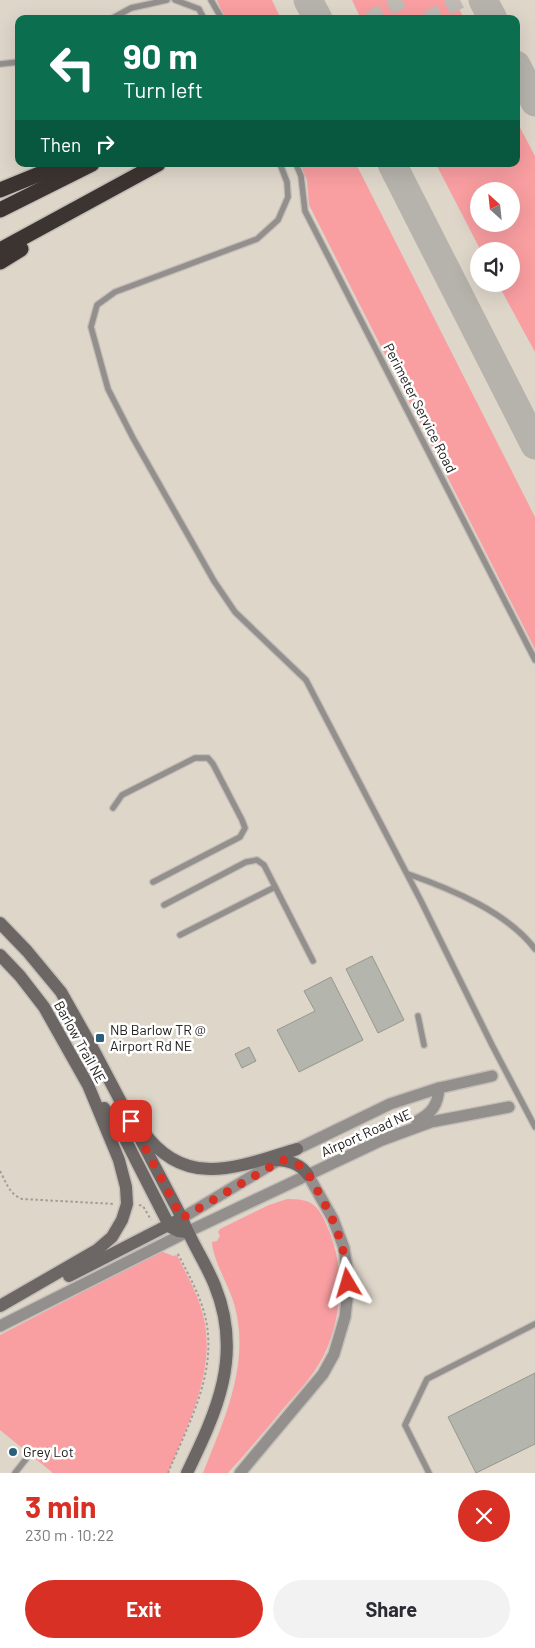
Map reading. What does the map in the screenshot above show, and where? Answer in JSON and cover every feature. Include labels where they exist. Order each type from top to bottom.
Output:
[{"type":"highway","points":[[0,190],[57,167]]},
{"type":"highway","points":[[0,210],[86,167]]},
{"type":"highway","points":[[0,250],[153,167]]},
{"type":"highway","points":[[0,262],[25,246],[34,232]]},
{"type":"main road","name":"Barlow Trail NE","points":[[0,923],[44,970],[60,992],[114,1088],[182,1218]]},
{"type":"main road","name":"Barlow Trail NE","points":[[0,955],[20,976],[44,1008],[88,1085],[113,1142],[123,1174],[127,1196],[125,1212],[112,1237],[97,1250],[4,1303]]},
{"type":"main road","points":[[88,1085],[123,1135],[169,1225],[176,1230],[187,1232]]},
{"type":"main road","points":[[114,1088],[150,1141],[175,1160],[207,1170],[219,1170],[270,1160],[282,1160],[300,1166],[308,1175]]},
{"type":"main road","points":[[248,1164],[297,1149]]},
{"type":"main road","points":[[4,1303],[74,1274],[182,1218],[187,1232],[215,1285],[224,1315],[228,1352],[226,1371],[213,1412],[187,1473]]},
{"type":"main road","points":[[192,1473],[198,1451]]},
{"type":"street","points":[[182,1218],[282,1160],[297,1149],[390,1104],[438,1088],[492,1076]]},
{"type":"street","points":[[382,1140],[431,1112],[437,1104],[438,1088]]},
{"type":"street","name":"Airport Road NE","points":[[0,1326],[187,1232],[382,1140],[431,1122],[509,1107]]},
{"type":"street","points":[[240,1473],[323,1374],[334,1354],[345,1317],[348,1283],[344,1248],[332,1219],[308,1175]]},
{"type":"lane","points":[[119,15],[132,8],[167,0]]},
{"type":"lane","points":[[175,0],[199,9],[202,15]]},
{"type":"lane","points":[[211,0],[220,15]]},
{"type":"lane","points":[[0,64],[15,62]]},
{"type":"lane","points":[[281,167],[287,182],[288,197],[278,220],[257,239],[115,292],[97,305],[91,327],[108,389],[133,438],[209,573],[235,612],[306,680],[408,874],[492,1045],[535,1127]]},
{"type":"lane","name":"Perimeter Service Road","points":[[297,167],[301,176],[306,210],[535,660]]},
{"type":"lane","points":[[113,808],[122,795],[195,758],[208,758],[213,764],[245,828],[240,837],[152,882]]},
{"type":"lane","points":[[164,905],[246,862],[257,860],[264,865],[313,961]]},
{"type":"lane","points":[[408,874],[433,883],[475,903],[506,921],[535,949]]},
{"type":"lane","points":[[180,936],[275,887]]},
{"type":"lane","points":[[418,1016],[424,1045]]},
{"type":"lane","points":[[429,1473],[405,1425],[427,1379],[535,1324]]},
{"type":"lane","points":[[15,1473],[26,1459]]},
{"type":"path","points":[[0,1171],[10,1190],[15,1196],[22,1199],[120,1204]]},
{"type":"path","points":[[135,1205],[143,1206],[153,1224]]},
{"type":"path","points":[[168,1473],[200,1396],[208,1353],[208,1332],[202,1304],[177,1252]]},
{"type":"shaded area","points":[[0,0],[535,0],[535,1473],[0,1473]]},
{"type":"shaded area","points":[[217,0],[272,0],[279,15],[223,15]]},
{"type":"shaded area","points":[[352,0],[455,0],[462,15],[359,15]]},
{"type":"shaded area","points":[[520,128],[535,156],[535,352],[502,292],[520,292],[520,242],[476,242],[471,232],[520,232],[520,182],[470,182],[470,230],[438,167],[520,167]]},
{"type":"shaded area","points":[[301,167],[358,167],[535,517],[535,649],[309,205],[307,180]]},
{"type":"shaded area","points":[[287,1199],[297,1199],[311,1203],[320,1211],[330,1233],[338,1263],[339,1279],[338,1310],[335,1325],[324,1355],[311,1376],[228,1473],[203,1473],[219,1433],[232,1392],[239,1350],[239,1329],[235,1307],[215,1257],[212,1242],[217,1241],[220,1236],[218,1232],[220,1229],[269,1205]]},
{"type":"shaded area","points":[[161,1251],[173,1256],[177,1255],[198,1299],[203,1315],[206,1336],[206,1356],[198,1396],[192,1416],[168,1473],[53,1473],[0,1430],[0,1335]]},
{"type":"building","points":[[372,956],[404,1020],[378,1033],[346,969]]},
{"type":"building","points":[[331,977],[363,1040],[299,1072],[277,1030],[315,1011],[304,991]]},
{"type":"building","points":[[249,1047],[256,1061],[242,1068],[235,1054]]},
{"type":"building","points":[[535,1373],[535,1444],[476,1473],[448,1417]]},
{"type":"taxiway","points":[[308,0],[316,15]]},
{"type":"taxiway","points":[[483,0],[491,15]]},
{"type":"taxiway","points":[[520,73],[535,102]]},
{"type":"taxiway","points":[[394,167],[535,445]]},
{"type":"tunnel","points":[[376,15],[404,0]]},
{"type":"tunnel","points":[[434,15],[462,0]]},
{"type":"place","name":"NB Barlow TR @ Airport Rd NE","points":[[100,1038]]},
{"type":"place","name":"Grey Lot","points":[[13,1452]]},
{"type":"route","points":[[131,1121],[182,1218],[282,1160],[300,1166],[305,1170],[322,1198],[339,1234],[347,1264],[348,1283]]}]
